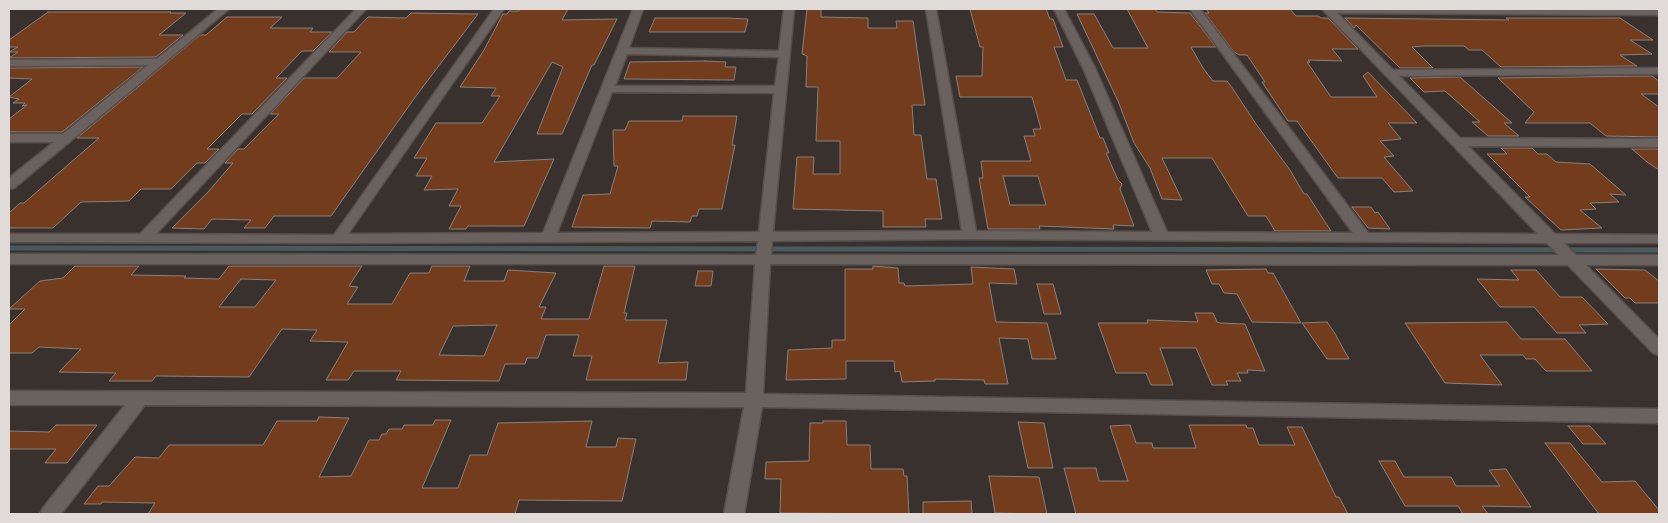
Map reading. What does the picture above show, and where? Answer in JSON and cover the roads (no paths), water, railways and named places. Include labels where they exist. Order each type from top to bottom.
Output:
[{"type":"street","points":[[9,184],[224,9]]},
{"type":"street","points":[[144,238],[361,9]]},
{"type":"street","points":[[338,239],[500,9]]},
{"type":"street","points":[[548,238],[589,138],[638,9]]},
{"type":"street","points":[[734,514],[754,400],[765,248],[790,9]]},
{"type":"street","points":[[931,9],[970,235]]},
{"type":"street","points":[[1059,9],[1088,68],[1162,237]]},
{"type":"street","points":[[1195,9],[1364,238]]},
{"type":"street","points":[[1328,9],[1659,12]]},
{"type":"street","points":[[1328,9],[1659,349]]},
{"type":"street","points":[[623,51],[785,54]]},
{"type":"street","points":[[9,63],[157,62]]},
{"type":"street","points":[[1391,73],[1659,71]]},
{"type":"street","points":[[607,89],[782,90]]},
{"type":"street","points":[[9,138],[66,138]]},
{"type":"street","points":[[1457,142],[1659,143]]},
{"type":"street","points":[[9,238],[548,238],[765,248],[970,235],[1364,238],[1563,250],[1659,260]]},
{"type":"street","points":[[9,259],[765,248],[1563,250],[1659,239]]},
{"type":"street","points":[[9,398],[754,400],[1659,416]]},
{"type":"street","points":[[50,514],[141,398]]},
{"type":"waterway","points":[[9,248],[1659,250]]}]
